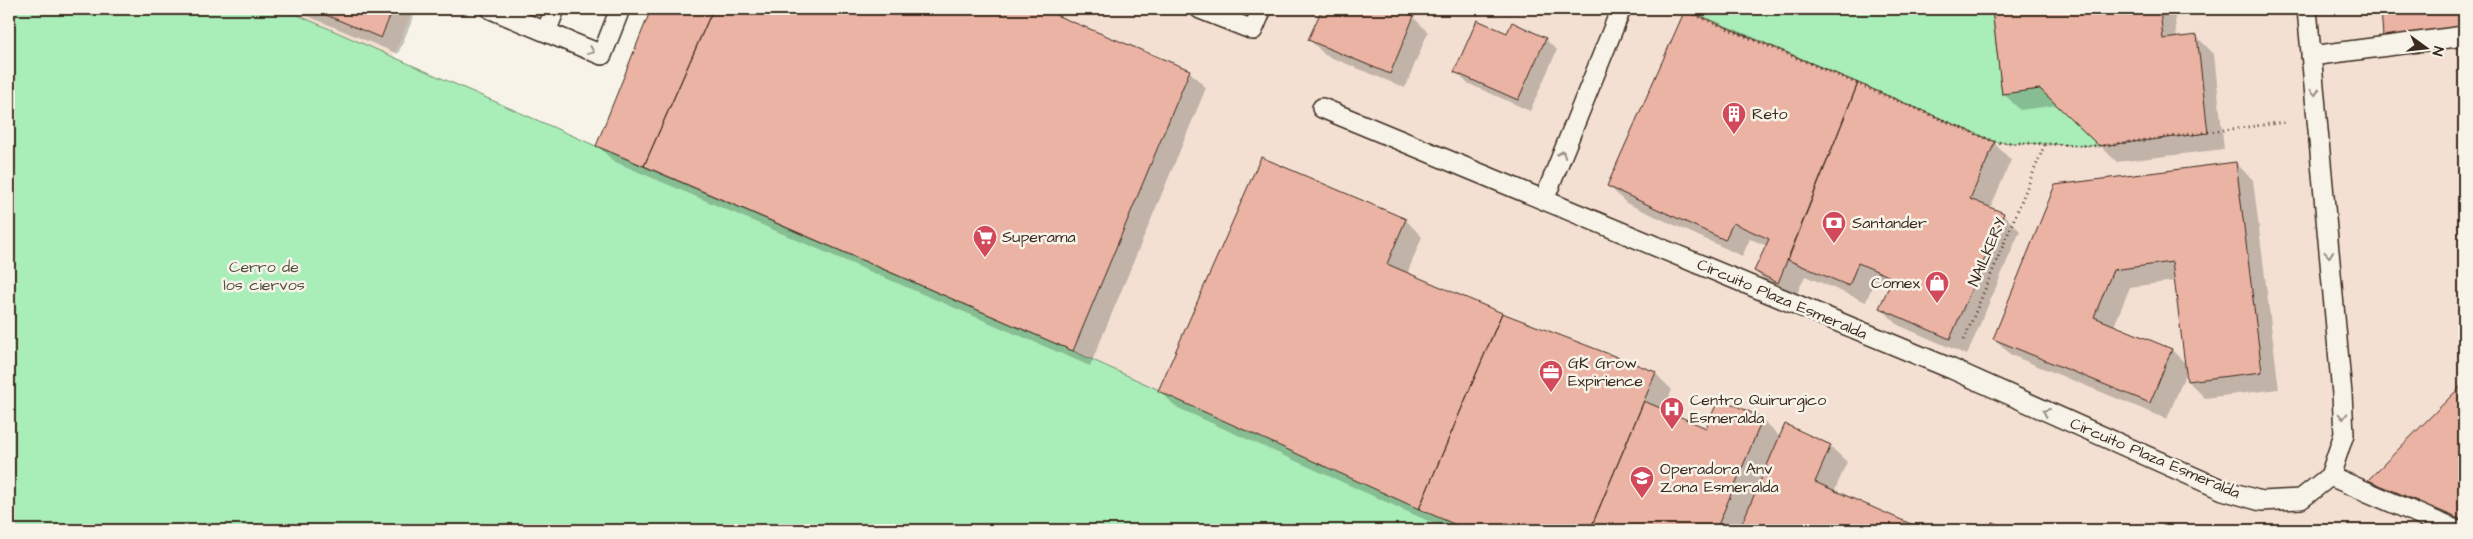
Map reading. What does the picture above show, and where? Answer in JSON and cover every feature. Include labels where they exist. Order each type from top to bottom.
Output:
[{"type":"lane","points":[[491,9],[602,55],[620,9]]},
{"type":"lane","points":[[546,32],[555,9]]},
{"type":"lane","points":[[1200,9],[1253,30],[1262,9]]},
{"type":"lane","points":[[1544,200],[1621,9]]},
{"type":"lane","points":[[2307,9],[2344,434],[2330,476],[2456,530]]},
{"type":"lane","points":[[2311,56],[2464,36]]},
{"type":"lane","name":"Circuito Plaza Esmeralda","points":[[1322,108],[1952,370],[2223,490],[2261,501],[2301,499],[2330,476]]},
{"type":"path","points":[[1681,9],[1995,142],[2099,146],[2317,118]]},
{"type":"path","name":"NAILKERY","points":[[1952,370],[2045,144]]},
{"type":"shaded area","points":[[284,9],[413,9],[393,57]]},
{"type":"shaded area","points":[[713,9],[2464,9],[2464,530],[1468,530],[1158,391],[644,166]]},
{"type":"green space","name":"Cerro de los ciervos","points":[[9,9],[284,9],[596,146],[1073,351],[1468,530],[9,530]]},
{"type":"green space","points":[[1686,9],[1992,9],[2002,94],[2040,89],[2099,146],[1995,142]]},
{"type":"building","points":[[312,9],[393,9],[381,38]]},
{"type":"building","points":[[651,9],[713,9],[644,166],[596,146]]},
{"type":"building","name":"Superama","points":[[713,9],[1041,9],[1190,70],[1073,351],[644,166]]},
{"type":"building","points":[[1322,9],[1399,9],[1414,16],[1390,74],[1308,40]]},
{"type":"building","points":[[1992,9],[2160,9],[2163,39],[2197,35],[2208,133],[2099,146],[2040,89],[2002,94]]},
{"type":"building","points":[[2381,9],[2464,9],[2464,29],[2383,37]]},
{"type":"building","name":"Reto","points":[[1685,10],[1858,83],[1778,283],[1754,271],[1769,239],[1733,223],[1725,240],[1607,186]]},
{"type":"building","points":[[1477,20],[1507,33],[1512,22],[1546,38],[1518,100],[1454,72]]},
{"type":"building","points":[[1858,83],[1995,142],[1970,199],[2004,213],[1950,339],[1879,308],[1893,278],[1858,263],[1849,286],[1788,260]]},
{"type":"building","points":[[1261,157],[1406,219],[1387,264],[1502,313],[1419,509],[1158,391]]},
{"type":"building","points":[[2236,162],[2262,372],[2187,381],[2172,262],[2113,270],[2094,317],[2172,349],[2150,403],[1993,339],[2055,185]]},
{"type":"building","points":[[1502,313],[1656,372],[1590,530],[1468,530],[1419,509]]},
{"type":"building","points":[[2464,383],[2464,521],[2368,480]]},
{"type":"building","points":[[1719,398],[1763,418],[1716,530],[1590,530],[1644,401],[1706,428]]},
{"type":"building","points":[[1785,424],[1831,445],[1815,482],[1913,525],[1911,530],[1739,530]]},
{"type":"building","points":[[1992,522],[2013,530],[1988,530]]},
{"type":"place","name":"Reto","points":[[1734,135]]},
{"type":"place","name":"Santander","points":[[1834,244]]},
{"type":"place","name":"Superama","points":[[985,258]]},
{"type":"place","name":"Comex","points":[[1937,304]]},
{"type":"place","name":"GK Grow Expirience","points":[[1551,393]]},
{"type":"place","name":"Centro Quirurgico Esmeralda","points":[[1672,430]]},
{"type":"place","name":"Operadora Anv Zona Esmeralda","points":[[1642,499]]}]
